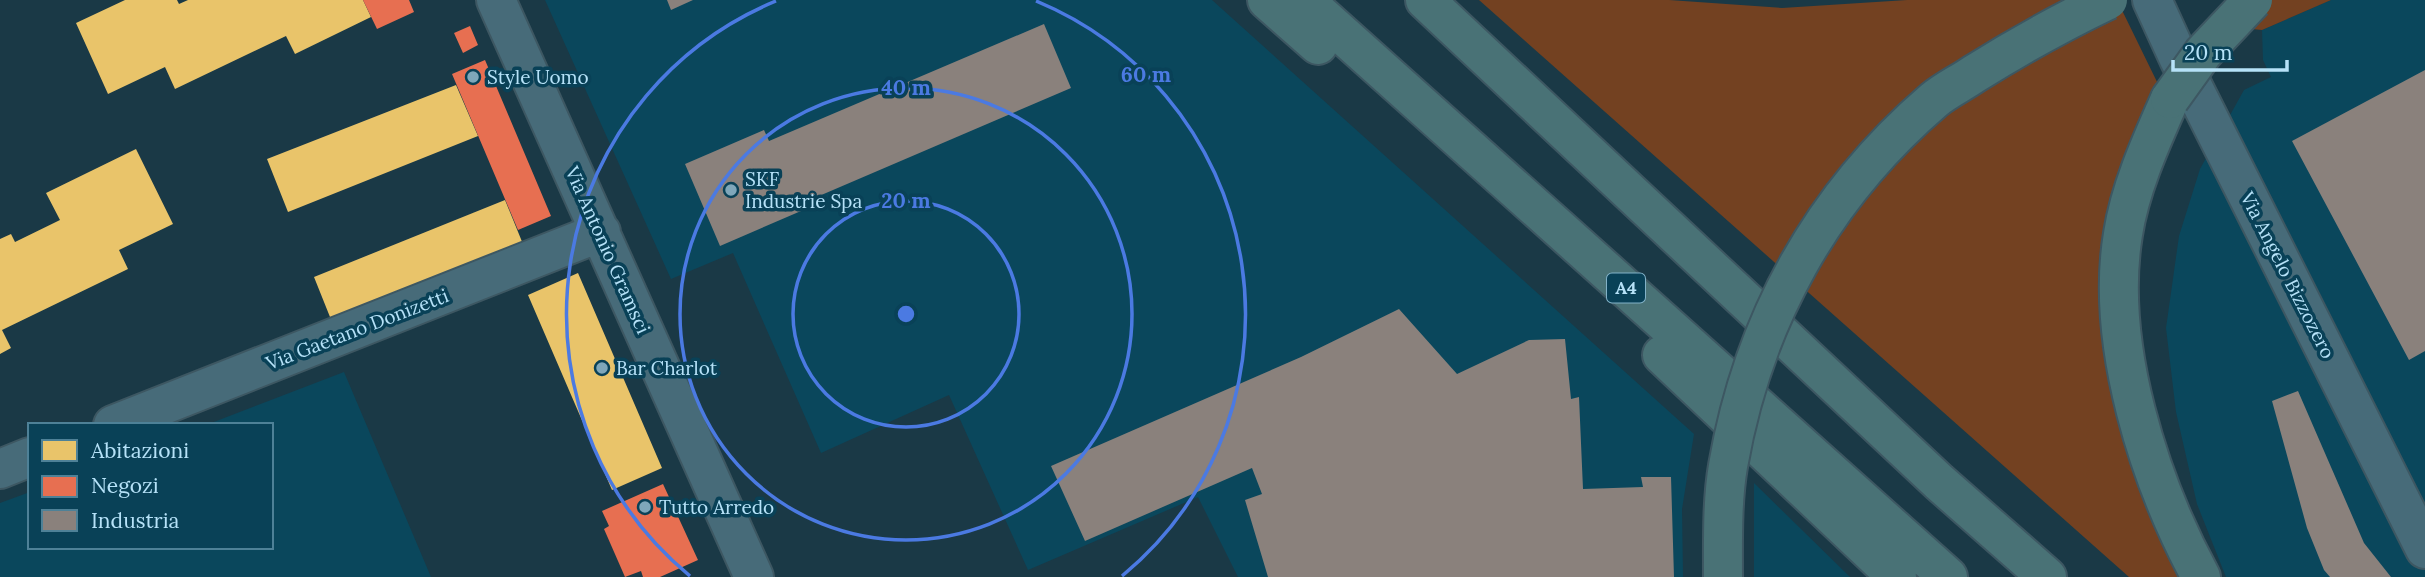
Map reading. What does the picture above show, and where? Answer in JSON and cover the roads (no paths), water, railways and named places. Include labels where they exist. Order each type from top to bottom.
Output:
[{"type":"highway","points":[[1267,0],[1651,345],[1897,577]]},
{"type":"highway","name":"A4","points":[[1304,0],[1948,577]]},
{"type":"highway","points":[[1424,0],[1939,482],[2048,577]]},
{"type":"highway","points":[[1723,577],[1728,468],[1756,354],[1788,282],[1829,212],[1885,147],[1936,99],[2010,51],[2108,0]]},
{"type":"highway","points":[[2201,577],[2177,533],[2132,392],[2122,323],[2119,277],[2123,233],[2146,155],[2170,99],[2203,53],[2253,0]]},
{"type":"street","name":"Via Antonio Gramsci","points":[[496,0],[754,577]]},
{"type":"street","name":"Via Angelo Bizzozero","points":[[2152,0],[2425,549]]},
{"type":"street","name":"Via Gaetano Donizetti","points":[[118,423],[601,232]]},
{"type":"street","points":[[0,469],[28,458]]},
{"type":"place","name":"Style Uomo","points":[[473,77]]},
{"type":"place","name":"SKF Industrie Spa","points":[[731,190]]},
{"type":"place","name":"Bar Charlot","points":[[602,368]]},
{"type":"place","name":"Tutto Arredo","points":[[645,507]]}]
